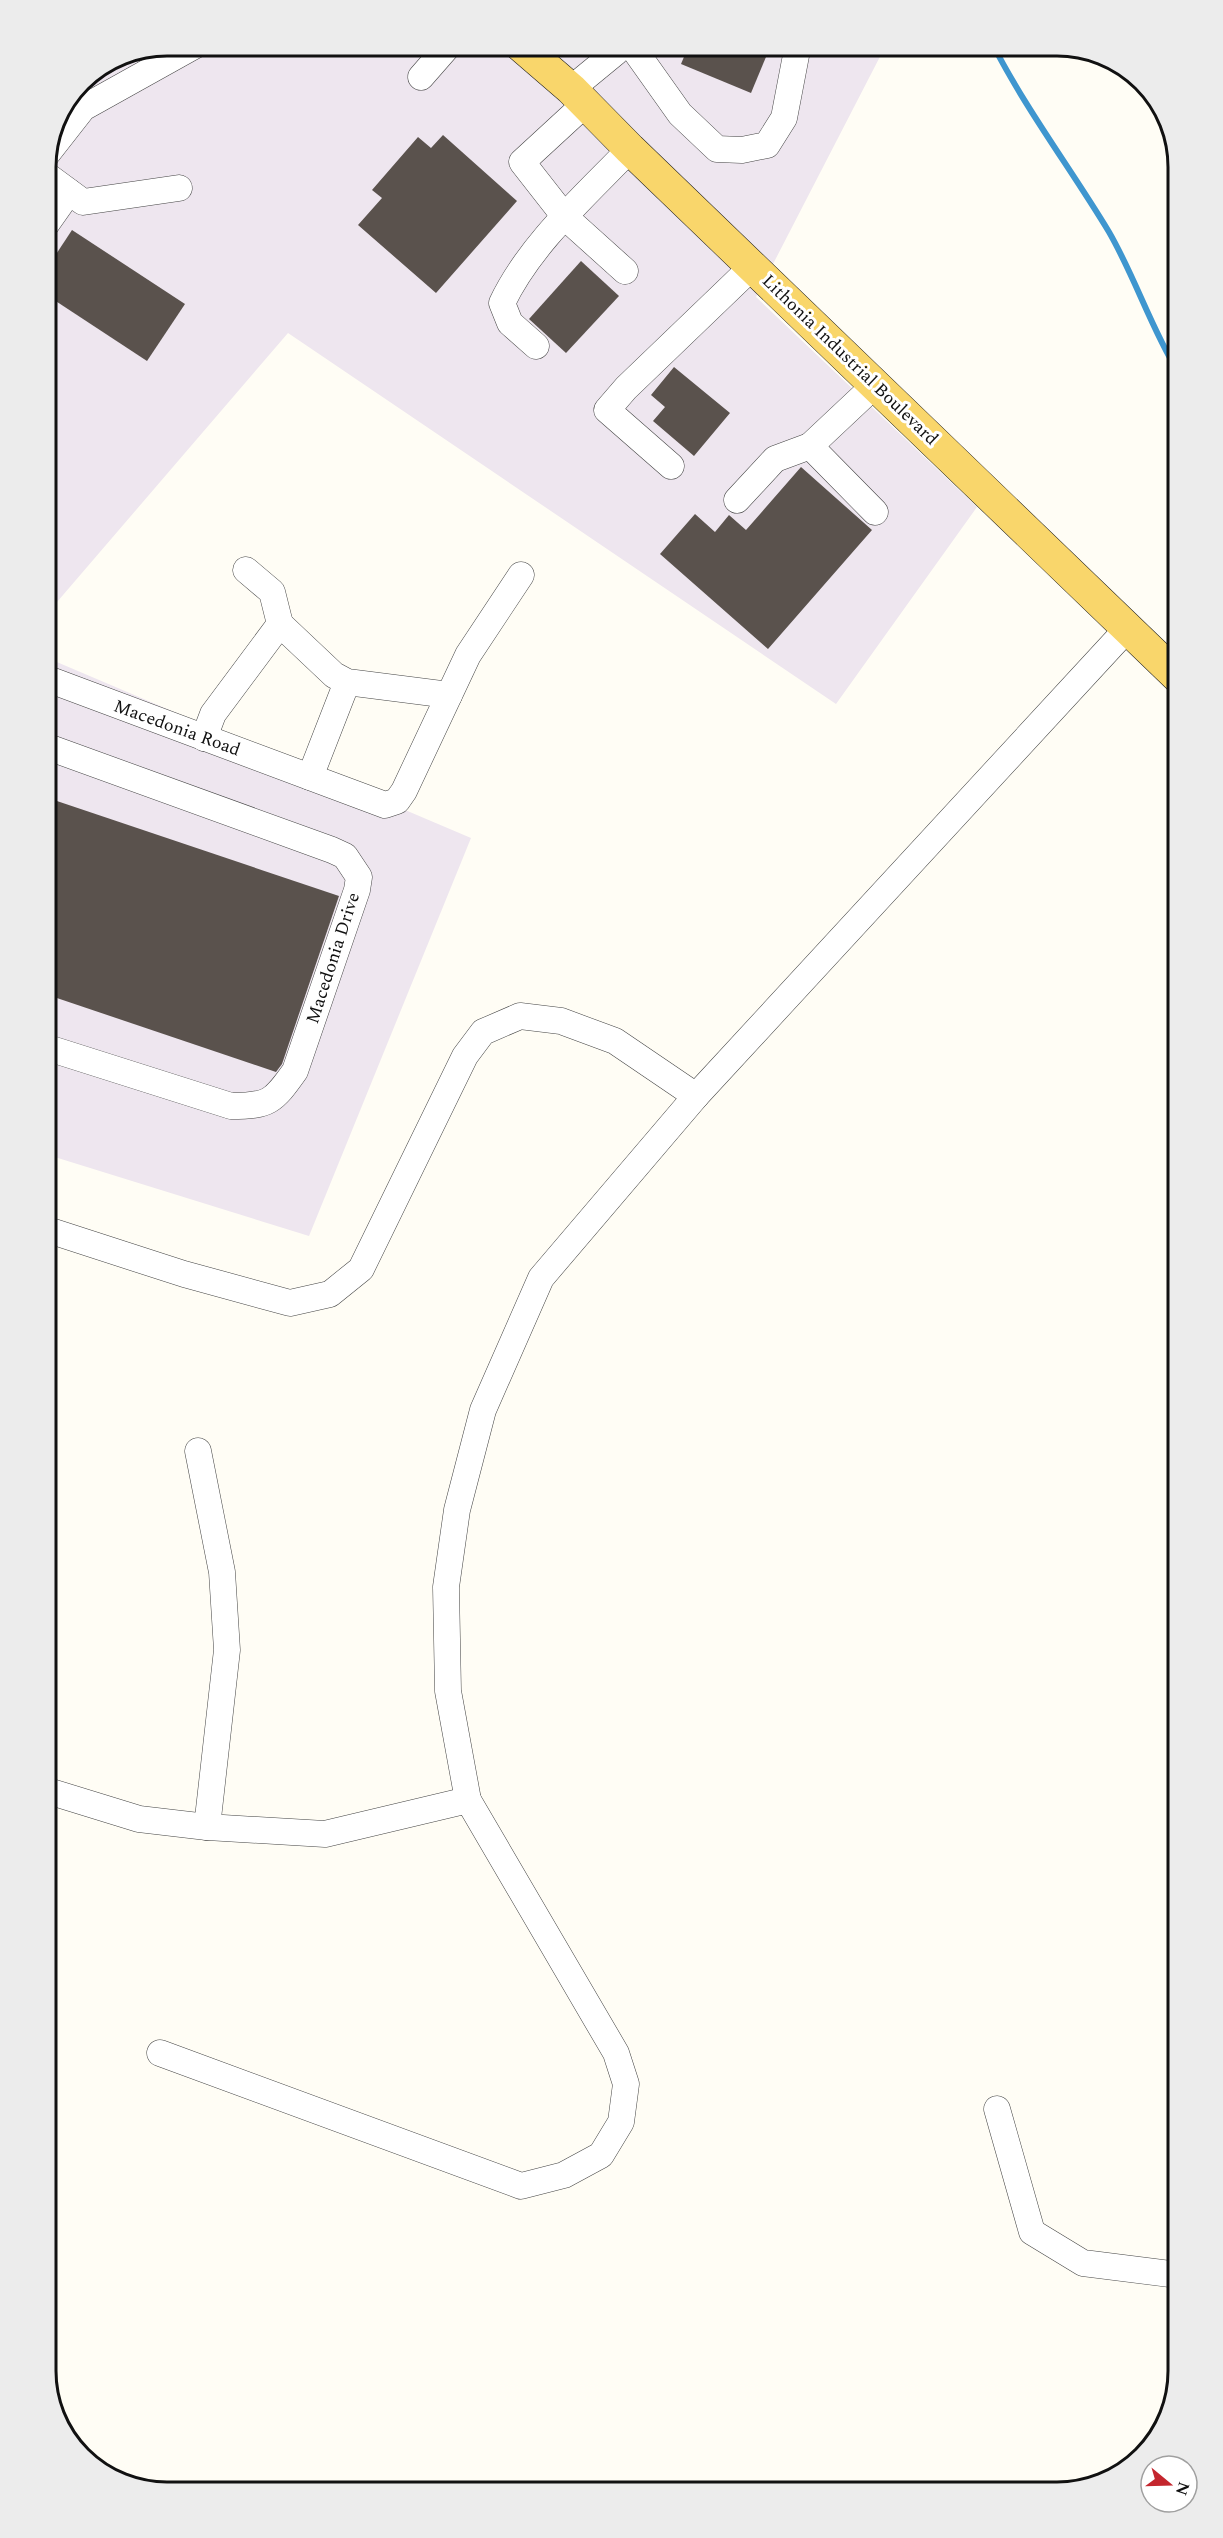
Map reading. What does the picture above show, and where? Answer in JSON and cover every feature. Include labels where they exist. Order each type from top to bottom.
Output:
[{"type":"main road","name":"Lithonia Industrial Boulevard","points":[[532,56],[578,97],[1168,668]]},
{"type":"street","points":[[59,138],[83,108],[175,56]]},
{"type":"street","points":[[420,77],[438,56]]},
{"type":"street","points":[[613,56],[522,162],[565,217],[625,271]]},
{"type":"street","points":[[639,56],[680,114],[717,149],[742,150],[767,145],[784,118],[796,56]]},
{"type":"street","points":[[536,346],[510,323],[502,303],[515,277],[565,217],[630,149]]},
{"type":"street","points":[[56,182],[83,202],[179,188]]},
{"type":"street","points":[[56,210],[69,192]]},
{"type":"street","points":[[671,466],[607,410],[626,388],[753,266]]},
{"type":"street","points":[[738,500],[775,459],[810,446],[876,384]]},
{"type":"street","points":[[810,446],[875,512]]},
{"type":"street","points":[[246,570],[272,592],[280,624],[334,675],[347,682],[449,695]]},
{"type":"street","name":"Macedonia Road","points":[[56,682],[385,805],[397,801],[404,791],[468,655],[521,575]]},
{"type":"street","points":[[204,738],[213,714],[280,624]]},
{"type":"street","points":[[160,2053],[521,2186],[564,2175],[600,2155],[621,2122],[626,2084],[616,2053],[468,1800],[448,1691],[446,1587],[457,1510],[483,1410],[541,1278],[696,1096],[1127,629]]},
{"type":"street","points":[[310,777],[347,682]]},
{"type":"street","name":"Macedonia Drive","points":[[56,750],[332,850],[345,856],[359,877],[357,890],[295,1071],[279,1093],[268,1102],[256,1106],[231,1106],[56,1050]]},
{"type":"street","points":[[56,1233],[175,1271],[290,1303],[330,1294],[361,1269],[465,1056],[483,1032],[520,1016],[561,1021],[615,1041],[696,1096]]},
{"type":"street","points":[[198,1451],[222,1572],[227,1650],[207,1827]]},
{"type":"street","points":[[56,1793],[139,1819],[207,1827],[325,1834],[468,1800]]},
{"type":"street","points":[[997,2109],[1032,2232],[1083,2263],[1168,2274]]},
{"type":"shaded area","points":[[152,56],[880,56],[756,297],[977,507],[836,704],[288,333],[56,603],[56,159],[61,131],[70,111],[93,83],[111,70],[131,61]]},
{"type":"shaded area","points":[[56,662],[471,838],[309,1236],[56,1157]]},
{"type":"building","points":[[684,56],[766,56],[751,93],[681,64]]},
{"type":"building","points":[[443,135],[517,201],[436,293],[358,225],[382,198],[372,190],[418,137],[431,148]]},
{"type":"building","points":[[72,230],[185,304],[147,361],[56,301],[56,254]]},
{"type":"building","points":[[581,261],[619,296],[566,353],[529,319]]},
{"type":"building","points":[[674,367],[730,413],[694,456],[653,421],[665,407],[651,395]]},
{"type":"building","points":[[801,467],[872,530],[768,649],[660,554],[695,514],[715,532],[729,515],[746,530]]},
{"type":"building","points":[[56,801],[339,896],[282,1064],[276,1072],[56,998]]},
{"type":"waterway","points":[[999,56],[1109,232],[1168,355]]}]
